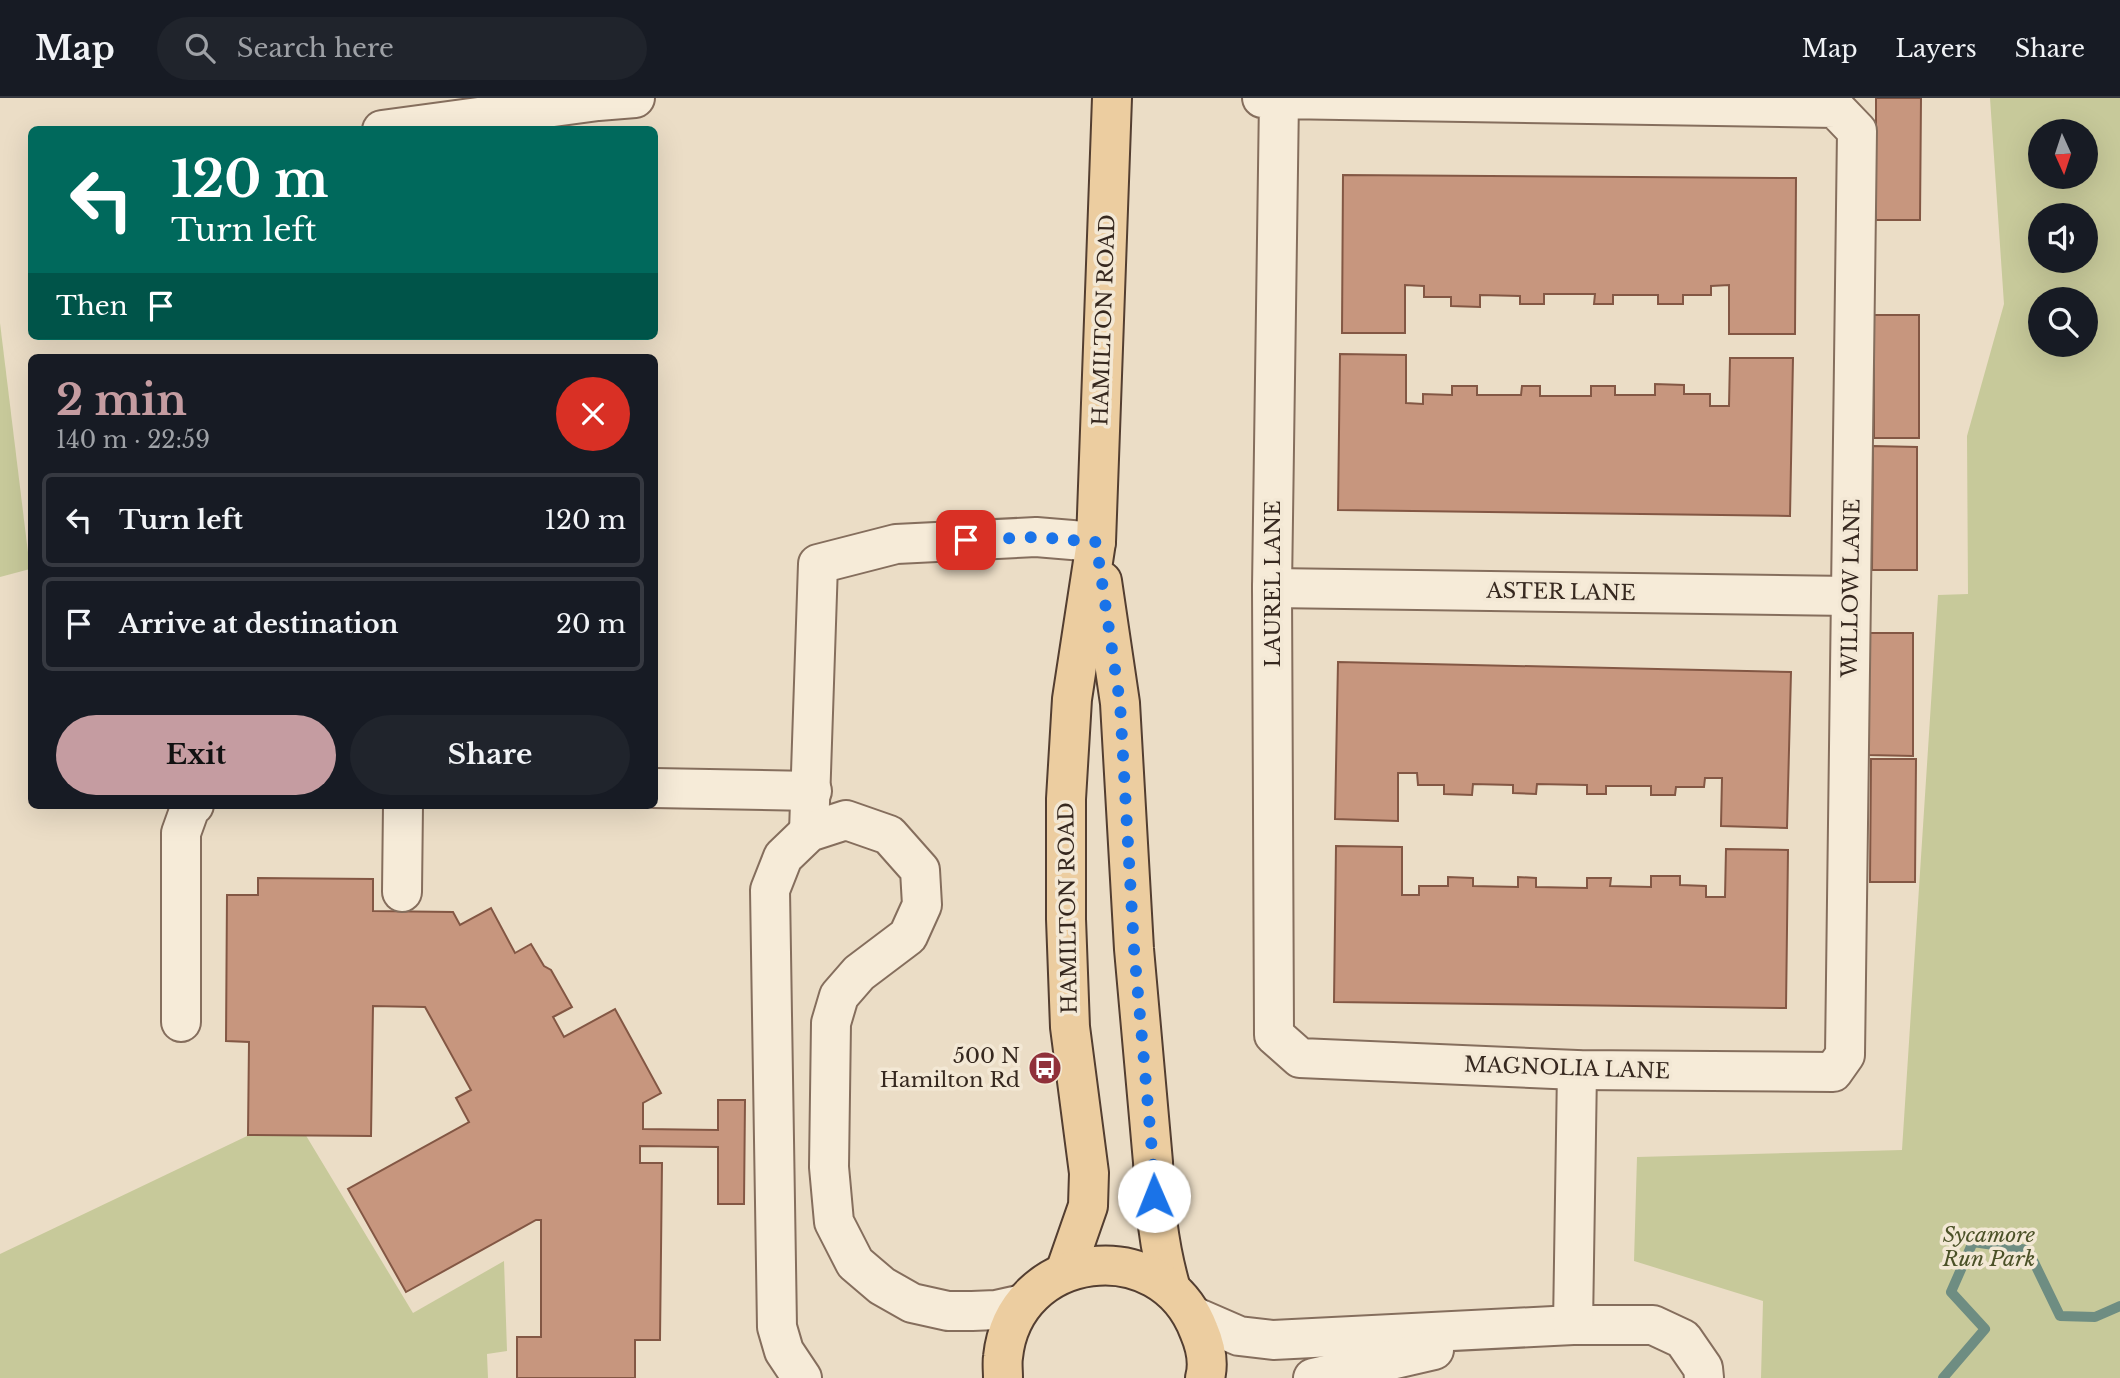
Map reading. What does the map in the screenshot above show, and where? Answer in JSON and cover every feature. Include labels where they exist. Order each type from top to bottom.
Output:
[{"type":"main road","name":"HAMILTON ROAD","points":[[1065,1272],[1088,1206],[1089,1173],[1070,1027],[1066,919],[1066,799],[1072,699],[1096,542],[1112,98]]},
{"type":"main road","name":"HAMILTON ROAD","points":[[1096,542],[1120,703],[1134,949],[1154,1196],[1165,1268],[1204,1343],[1206,1378]]},
{"type":"main road","points":[[1003,1378],[1002,1357],[1009,1329],[1023,1304],[1042,1285],[1065,1272],[1093,1265],[1121,1266],[1147,1274],[1182,1302]]},
{"type":"street","points":[[412,126],[635,98]]},
{"type":"street","points":[[1262,98],[1279,98]]},
{"type":"street","name":"WILLOW LANE","points":[[1279,98],[1835,108],[1857,131],[1845,1055],[1833,1072]]},
{"type":"street","name":"LAUREL LANE","points":[[1279,98],[1272,589],[1274,1035],[1300,1058]]},
{"type":"street","points":[[809,832],[818,564],[896,544],[1036,537],[1096,542]]},
{"type":"street","name":"ASTER LANE","points":[[1272,589],[1850,596]]},
{"type":"street","points":[[658,788],[812,791]]},
{"type":"street","points":[[181,1022],[181,833],[190,809]]},
{"type":"street","points":[[402,892],[404,809]]},
{"type":"street","points":[[802,1378],[784,1351],[778,1327],[770,890],[783,856],[809,832],[846,820],[889,835],[920,870],[922,905],[908,936],[886,955],[859,972],[839,996],[831,1023],[829,1167],[834,1222],[855,1263],[882,1286],[912,1303],[948,1311],[996,1310],[1023,1304]]},
{"type":"street","name":"MAGNOLIA LANE","points":[[1300,1058],[1577,1070],[1833,1072]]},
{"type":"street","points":[[1573,1325],[1577,1070]]},
{"type":"street","points":[[1182,1302],[1239,1336],[1273,1340],[1573,1325],[1653,1325],[1683,1339],[1703,1368],[1704,1378]]},
{"type":"street","points":[[1337,1375],[1404,1356],[1573,1325]]},
{"type":"green space","name":"Sycamore Run Park","points":[[1990,98],[2120,98],[2120,1378],[1761,1378],[1763,1301],[1634,1261],[1637,1157],[1902,1150],[1938,595],[1968,594],[1967,436],[2004,304]]},
{"type":"green space","points":[[0,323],[28,570],[0,577]]},
{"type":"green space","points":[[293,1114],[413,1313],[504,1261],[507,1351],[487,1354],[488,1378],[0,1378],[0,1254]]},
{"type":"building","points":[[1876,98],[1921,98],[1920,220],[1876,220]]},
{"type":"building","points":[[1343,175],[1796,178],[1795,334],[1729,334],[1729,285],[1711,286],[1711,295],[1683,295],[1683,304],[1658,304],[1658,295],[1613,295],[1613,304],[1594,304],[1595,294],[1544,294],[1544,304],[1520,304],[1520,296],[1480,295],[1480,307],[1451,306],[1451,297],[1424,297],[1424,286],[1405,285],[1405,333],[1342,333]]},
{"type":"building","points":[[1874,315],[1919,315],[1919,438],[1874,438]]},
{"type":"building","points":[[1340,354],[1406,355],[1406,403],[1423,404],[1423,394],[1452,395],[1452,386],[1477,386],[1477,395],[1521,395],[1522,386],[1540,386],[1540,396],[1591,396],[1591,386],[1615,386],[1615,395],[1655,395],[1655,384],[1684,385],[1684,394],[1710,394],[1710,406],[1729,406],[1730,358],[1793,358],[1790,516],[1338,510]]},
{"type":"building","points":[[1873,446],[1917,447],[1917,570],[1872,570]]},
{"type":"building","points":[[1869,633],[1913,633],[1913,756],[1868,755]]},
{"type":"building","points":[[1338,662],[1791,672],[1787,828],[1721,826],[1722,778],[1705,778],[1704,787],[1676,787],[1675,795],[1651,795],[1651,786],[1606,786],[1606,794],[1587,794],[1587,785],[1537,784],[1536,794],[1513,793],[1513,785],[1473,784],[1472,795],[1444,794],[1444,785],[1418,785],[1417,773],[1398,773],[1398,821],[1335,819]]},
{"type":"building","points":[[1871,759],[1916,759],[1915,882],[1870,882]]},
{"type":"building","points":[[1336,846],[1402,847],[1402,895],[1419,895],[1419,886],[1448,886],[1448,877],[1473,878],[1473,886],[1518,887],[1518,877],[1536,878],[1536,887],[1587,888],[1587,878],[1611,878],[1610,886],[1651,887],[1651,876],[1680,876],[1680,885],[1706,886],[1706,897],[1725,897],[1726,849],[1788,850],[1786,1008],[1334,1002]]},
{"type":"building","points":[[258,878],[373,879],[373,911],[453,912],[460,925],[491,908],[515,953],[531,944],[544,966],[551,970],[572,1007],[553,1017],[564,1037],[615,1009],[661,1093],[643,1103],[643,1129],[718,1130],[718,1100],[745,1100],[744,1204],[718,1204],[718,1147],[640,1146],[640,1163],[662,1163],[660,1340],[635,1340],[635,1378],[517,1378],[517,1337],[541,1337],[541,1220],[536,1220],[406,1292],[348,1189],[469,1122],[456,1098],[471,1090],[425,1007],[373,1006],[371,1136],[248,1135],[249,1042],[226,1041],[227,895],[258,895]]},
{"type":"waterway","points":[[1943,1378],[1985,1329],[1951,1292],[1973,1242],[2028,1250],[2060,1316],[2095,1317],[2120,1306]]},
{"type":"place","name":"500 N Hamilton Rd","points":[[1045,1068]]},
{"type":"route","points":[[966,540],[1036,537],[1096,542],[1120,703],[1124,806],[1154,1196]]}]
